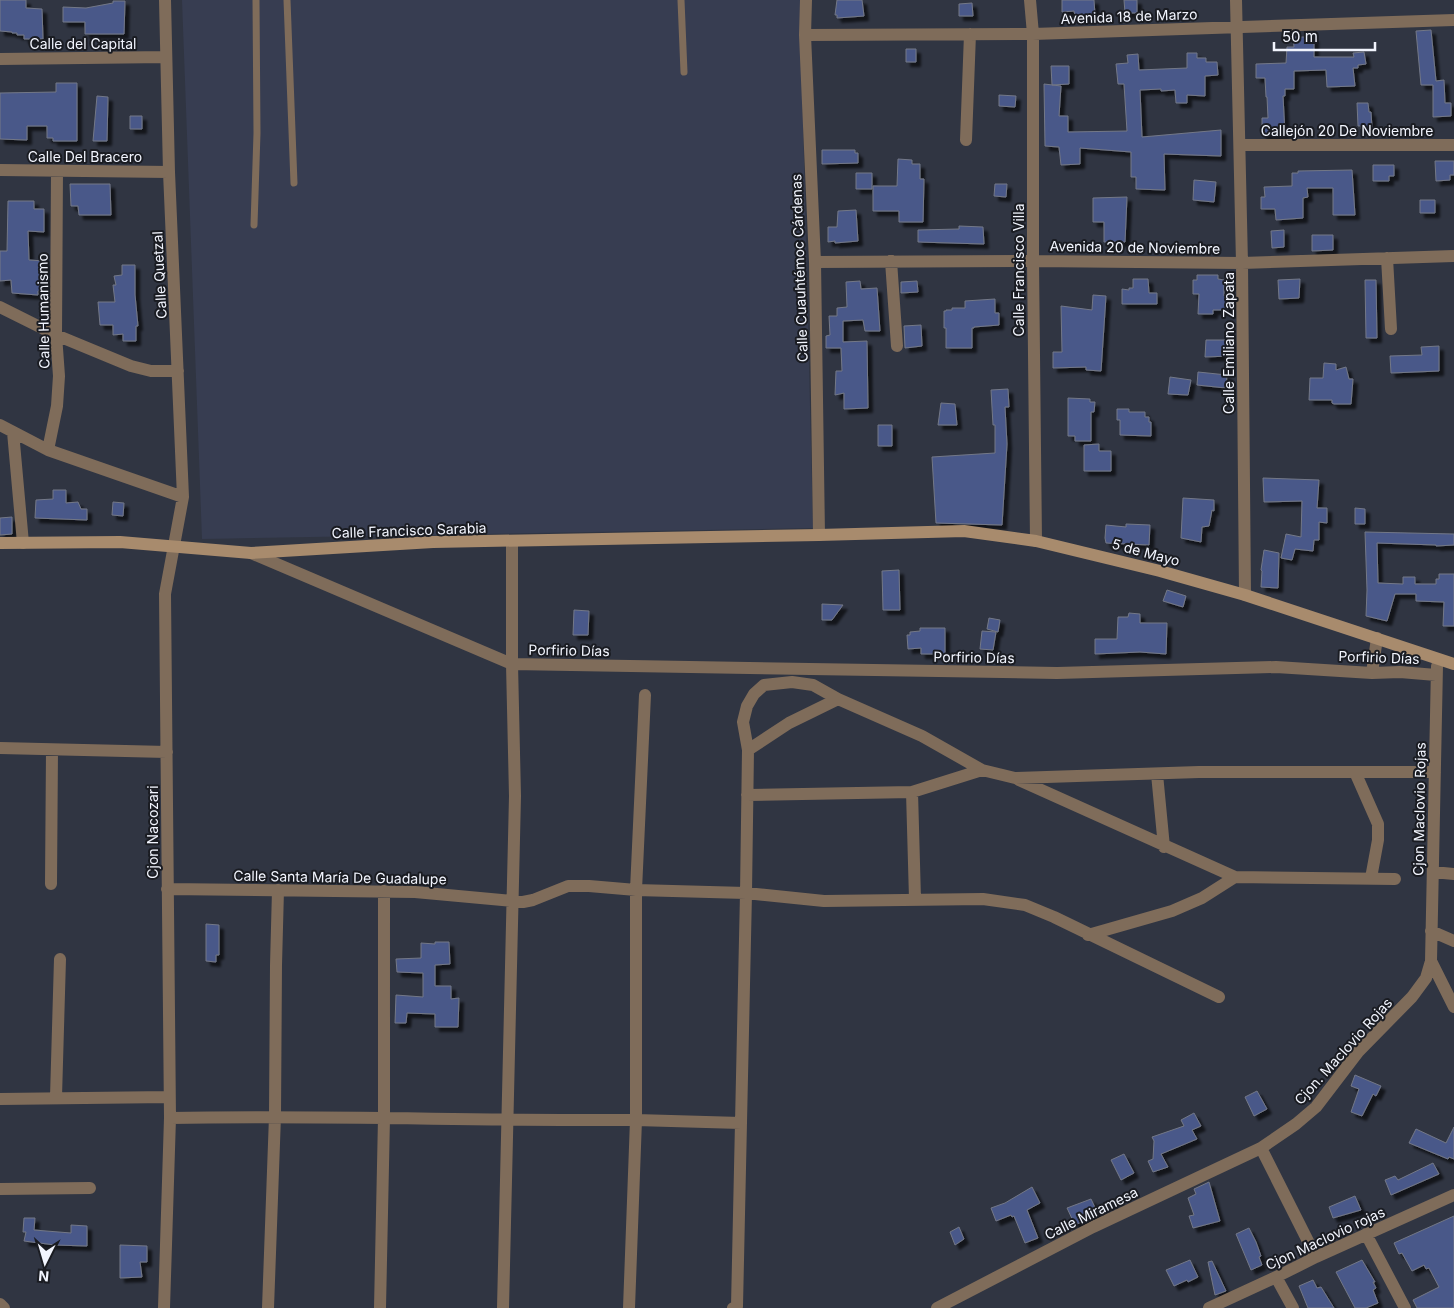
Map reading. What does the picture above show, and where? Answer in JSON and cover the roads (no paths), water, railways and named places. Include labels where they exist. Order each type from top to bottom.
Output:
[{"type":"street","name":"Calle Quetzal","points":[[165,0],[169,172],[184,498],[174,547]]},
{"type":"street","name":"Calle Cuauhtémoc Cárdenas","points":[[806,0],[805,35],[815,262],[819,535]]},
{"type":"street","name":"Calle Francisco Villa","points":[[1030,0],[1033,34],[1036,541]]},
{"type":"street","name":"Calle Emiliano Zapata","points":[[1236,0],[1242,264],[1245,595]]},
{"type":"street","name":"Avenida 18 de Marzo","points":[[805,35],[1033,34],[1454,20]]},
{"type":"street","points":[[966,140],[970,34]]},
{"type":"street","name":"Calle del Capital","points":[[0,59],[166,58]]},
{"type":"street","name":"Callejón 20 De Noviembre","points":[[1240,145],[1454,145]]},
{"type":"street","name":"Calle Del Bracero","points":[[0,170],[169,172]]},
{"type":"street","name":"Calle Humanismo","points":[[48,450],[58,396],[59,376],[56,334],[57,171]]},
{"type":"street","name":"Avenida 20 de Noviembre","points":[[815,262],[1033,261],[1242,264],[1454,256]]},
{"type":"street","points":[[1387,258],[1391,329]]},
{"type":"street","points":[[891,261],[897,346]]},
{"type":"street","points":[[0,307],[56,334],[132,366],[151,371],[178,371]]},
{"type":"street","points":[[0,425],[48,450],[184,498]]},
{"type":"street","points":[[13,432],[24,543]]},
{"type":"street","name":"5 de Mayo","points":[[819,535],[964,531],[1036,541],[1160,571],[1245,595],[1454,664]]},
{"type":"street","name":"Calle Francisco Sarabia","points":[[0,543],[120,542],[251,553],[433,542],[819,535]]},
{"type":"street","points":[[503,1308],[506,1120],[513,900],[512,541]]},
{"type":"street","name":"Cjon Nacozari","points":[[164,1308],[170,1118],[165,594],[174,547]]},
{"type":"street","points":[[251,553],[512,664]]},
{"type":"street","points":[[1372,673],[1377,638]]},
{"type":"street","name":"Cjon Maclovio Rojas","points":[[1431,961],[1437,658]]},
{"type":"street","name":"Porfirio Días","points":[[512,664],[1057,673],[1276,667],[1372,673],[1436,674]]},
{"type":"street","points":[[733,1308],[737,1306],[741,1123],[751,893],[746,795],[748,750],[743,722],[747,706],[754,694],[764,685],[792,682],[813,685],[838,699],[922,736],[982,770],[1015,778],[1164,847],[1235,877],[1395,879]]},
{"type":"street","points":[[630,1308],[636,1120],[636,890],[645,696]]},
{"type":"street","points":[[748,750],[789,722],[838,699]]},
{"type":"street","points":[[0,748],[167,752]]},
{"type":"street","points":[[51,884],[52,750]]},
{"type":"street","points":[[746,795],[912,792],[982,770]]},
{"type":"street","points":[[1355,772],[1378,824],[1378,840],[1371,878]]},
{"type":"street","points":[[1015,778],[1157,774],[1435,772]]},
{"type":"street","points":[[1157,774],[1164,847]]},
{"type":"street","points":[[912,792],[915,899]]},
{"type":"street","points":[[1432,872],[1454,874]]},
{"type":"street","points":[[1088,935],[1172,911],[1202,898],[1235,877]]},
{"type":"street","name":"Calle Santa María De Guadalupe","points":[[167,889],[384,891],[522,902],[533,900],[568,886],[751,893]]},
{"type":"street","points":[[268,1308],[276,1116],[278,890]]},
{"type":"street","points":[[380,1308],[384,1118],[384,891]]},
{"type":"street","points":[[751,893],[824,901],[983,899],[1025,905],[1054,917],[1219,997]]},
{"type":"street","points":[[1431,931],[1454,942]]},
{"type":"street","points":[[56,1097],[60,959]]},
{"type":"street","points":[[1431,961],[1454,1007]]},
{"type":"street","name":"Cjon. Maclovio Rojas","points":[[1261,1148],[1296,1124],[1316,1107],[1358,1052],[1412,997],[1426,978],[1431,961]]},
{"type":"street","points":[[0,1099],[169,1097]]},
{"type":"street","points":[[170,1118],[276,1116],[741,1123]]},
{"type":"street","points":[[1261,1148],[1316,1256]]},
{"type":"street","name":"Calle Miramesa","points":[[938,1308],[1093,1227],[1261,1148]]},
{"type":"street","points":[[0,1189],[90,1188]]},
{"type":"street","name":"Cjon Maclovio rojas","points":[[1209,1308],[1316,1256],[1454,1195]]},
{"type":"street","points":[[1366,1234],[1405,1308]]},
{"type":"street","points":[[1276,1277],[1293,1308]]},
{"type":"street","points":[[0,1304],[4,1308]]},
{"type":"lane","points":[[254,225],[257,133],[256,0]]},
{"type":"lane","points":[[287,0],[294,183]]},
{"type":"lane","points":[[681,0],[684,72]]}]
